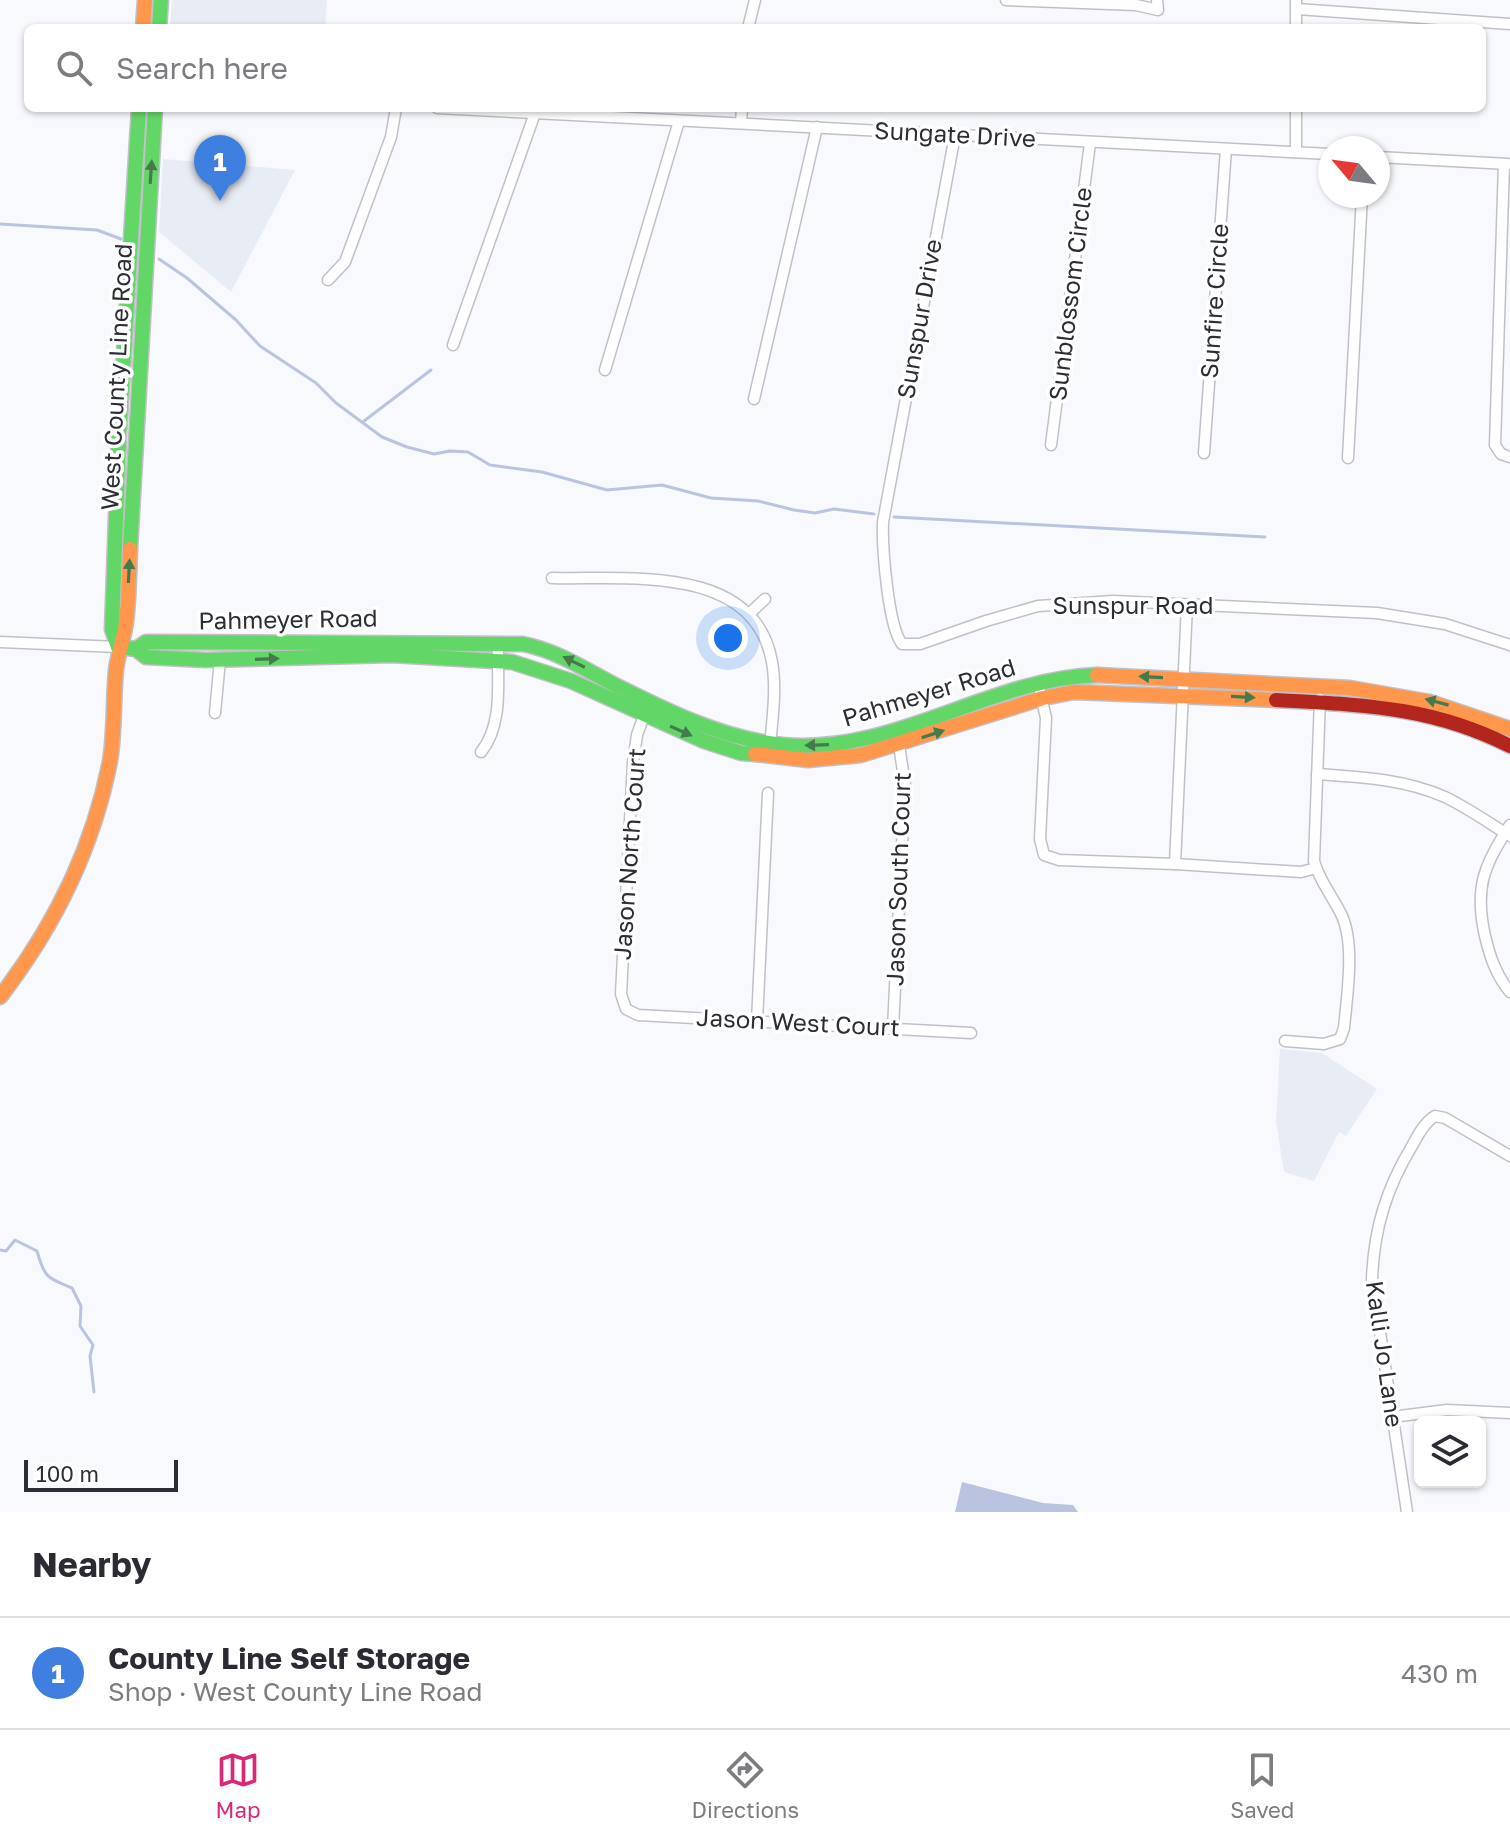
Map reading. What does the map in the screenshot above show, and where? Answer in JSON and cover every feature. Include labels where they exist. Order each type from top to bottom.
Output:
[{"type":"street","points":[[143,24],[145,0]]},
{"type":"street","points":[[159,24],[161,0]]},
{"type":"street","points":[[749,24],[755,0]]},
{"type":"street","points":[[1006,0],[1157,5]]},
{"type":"street","points":[[1296,5],[1510,24]]},
{"type":"street","name":"West County Line Road","points":[[0,997],[30,958],[57,912],[80,863],[110,758],[118,647],[126,626],[140,215],[139,112]]},
{"type":"street","name":"West County Line Road","points":[[140,215],[154,112]]},
{"type":"street","points":[[328,280],[345,262],[391,137],[395,112]]},
{"type":"street","name":"Sungate Drive","points":[[515,112],[1318,153]]},
{"type":"street","points":[[741,122],[742,112]]},
{"type":"street","points":[[1296,112],[1296,151]]},
{"type":"street","points":[[453,345],[535,113]]},
{"type":"street","points":[[605,370],[679,121]]},
{"type":"street","points":[[754,399],[817,127]]},
{"type":"street","name":"Sunspur Drive","points":[[886,504],[955,135]]},
{"type":"street","name":"Sunblossom Circle","points":[[1051,445],[1090,143]]},
{"type":"street","name":"Sunfire Circle","points":[[1204,453],[1226,149]]},
{"type":"street","points":[[1390,158],[1507,164],[1495,445],[1505,456]]},
{"type":"street","points":[[1348,458],[1361,208]]},
{"type":"street","name":"Sunspur Road","points":[[886,504],[883,548],[894,629],[902,644],[913,646],[986,621],[1056,603],[1113,601],[1399,616],[1445,624],[1510,645]]},
{"type":"street","points":[[552,578],[683,582],[717,593],[739,605],[761,631],[771,658],[774,674],[770,750]]},
{"type":"street","points":[[749,614],[765,599]]},
{"type":"street","points":[[1175,864],[1187,605]]},
{"type":"street","name":"Pahmeyer Road","points":[[136,649],[146,642],[243,646],[391,640],[498,653]]},
{"type":"street","name":"Pahmeyer Road","points":[[0,642],[118,647],[136,649],[146,657],[220,660],[498,653],[521,644],[558,654],[647,707],[770,750],[897,738],[1043,698],[1084,691],[1184,687],[1320,685],[1359,688],[1417,697],[1469,711],[1510,729]]},
{"type":"street","points":[[481,752],[494,730],[498,653]]},
{"type":"street","points":[[215,713],[220,660]]},
{"type":"street","name":"Pahmeyer Road","points":[[897,738],[1038,683],[1067,677],[1109,675],[1184,687],[1372,704],[1421,713],[1468,727],[1510,746]]},
{"type":"street","points":[[1038,683],[1046,718],[1040,846],[1044,855],[1059,860],[1301,872],[1316,868]]},
{"type":"street","points":[[1285,1041],[1324,1044],[1340,1039],[1345,1021],[1348,934],[1342,916],[1316,868],[1314,853],[1320,685]]},
{"type":"street","name":"Jason North Court","points":[[626,1009],[621,994],[633,763],[637,735],[647,707]]},
{"type":"street","name":"Jason South Court","points":[[893,1028],[905,784],[897,738]]},
{"type":"street","points":[[1317,774],[1375,778],[1425,790],[1465,807],[1508,832],[1485,870],[1479,901],[1490,959],[1510,992]]},
{"type":"street","points":[[757,1021],[768,793]]},
{"type":"street","name":"Jason West Court","points":[[626,1009],[638,1015],[971,1033]]},
{"type":"street","name":"Kalli Jo Lane","points":[[1407,1512],[1372,1279],[1374,1240],[1381,1208],[1394,1176],[1422,1128],[1435,1116],[1445,1118],[1510,1156]]},
{"type":"street","points":[[1392,1417],[1447,1410],[1510,1413]]},
{"type":"shaded area","points":[[172,0],[327,0],[325,24],[170,24]]},
{"type":"shaded area","points":[[163,159],[295,170],[231,292],[159,232]]},
{"type":"shaded area","points":[[1280,1049],[1322,1053],[1377,1089],[1346,1136],[1339,1132],[1314,1181],[1284,1172],[1276,1121]]},
{"type":"water","points":[[962,1482],[1043,1503],[1073,1505],[1078,1512],[955,1512]]},
{"type":"waterway","points":[[0,224],[97,230],[121,239]]},
{"type":"waterway","points":[[159,259],[187,278],[236,320],[260,346],[316,383],[336,403],[382,437],[407,447],[434,454],[468,452],[490,465],[542,472],[607,490],[662,485],[711,498],[758,501],[815,513],[834,509],[874,514]]},
{"type":"waterway","points":[[364,421],[431,370]]},
{"type":"waterway","points":[[894,517],[1265,537]]},
{"type":"waterway","points":[[0,1250],[6,1251],[15,1240],[37,1251],[48,1276],[72,1288],[81,1306],[80,1326],[93,1345],[90,1356],[94,1392]]},
{"type":"traffic: fast","points":[[159,24],[161,0]]},
{"type":"traffic: fast","points":[[118,647],[112,629],[119,434],[139,112]]},
{"type":"traffic: fast","points":[[130,549],[155,112]]},
{"type":"traffic: fast","points":[[136,649],[146,642],[523,644],[560,656],[697,723],[739,737],[783,745],[824,745],[864,739],[1018,689],[1097,675]]},
{"type":"traffic: fast","points":[[118,647],[136,649],[146,657],[205,660],[392,655],[512,662],[571,681],[704,741],[741,753],[755,754]]},
{"type":"traffic: slow","points":[[143,24],[145,0]]},
{"type":"traffic: slow","points":[[0,997],[38,943],[69,886],[103,794],[112,750],[116,670],[126,622],[130,549]]},
{"type":"traffic: slow","points":[[1097,675],[1350,688],[1430,702],[1510,729]]},
{"type":"traffic: slow","points":[[755,754],[808,760],[861,755],[1043,698],[1074,692],[1276,700]]},
{"type":"traffic: jam","points":[[1276,700],[1367,706],[1424,715],[1510,746]]},
{"type":"place","name":"County Line Self Storage","points":[[220,201]]}]
